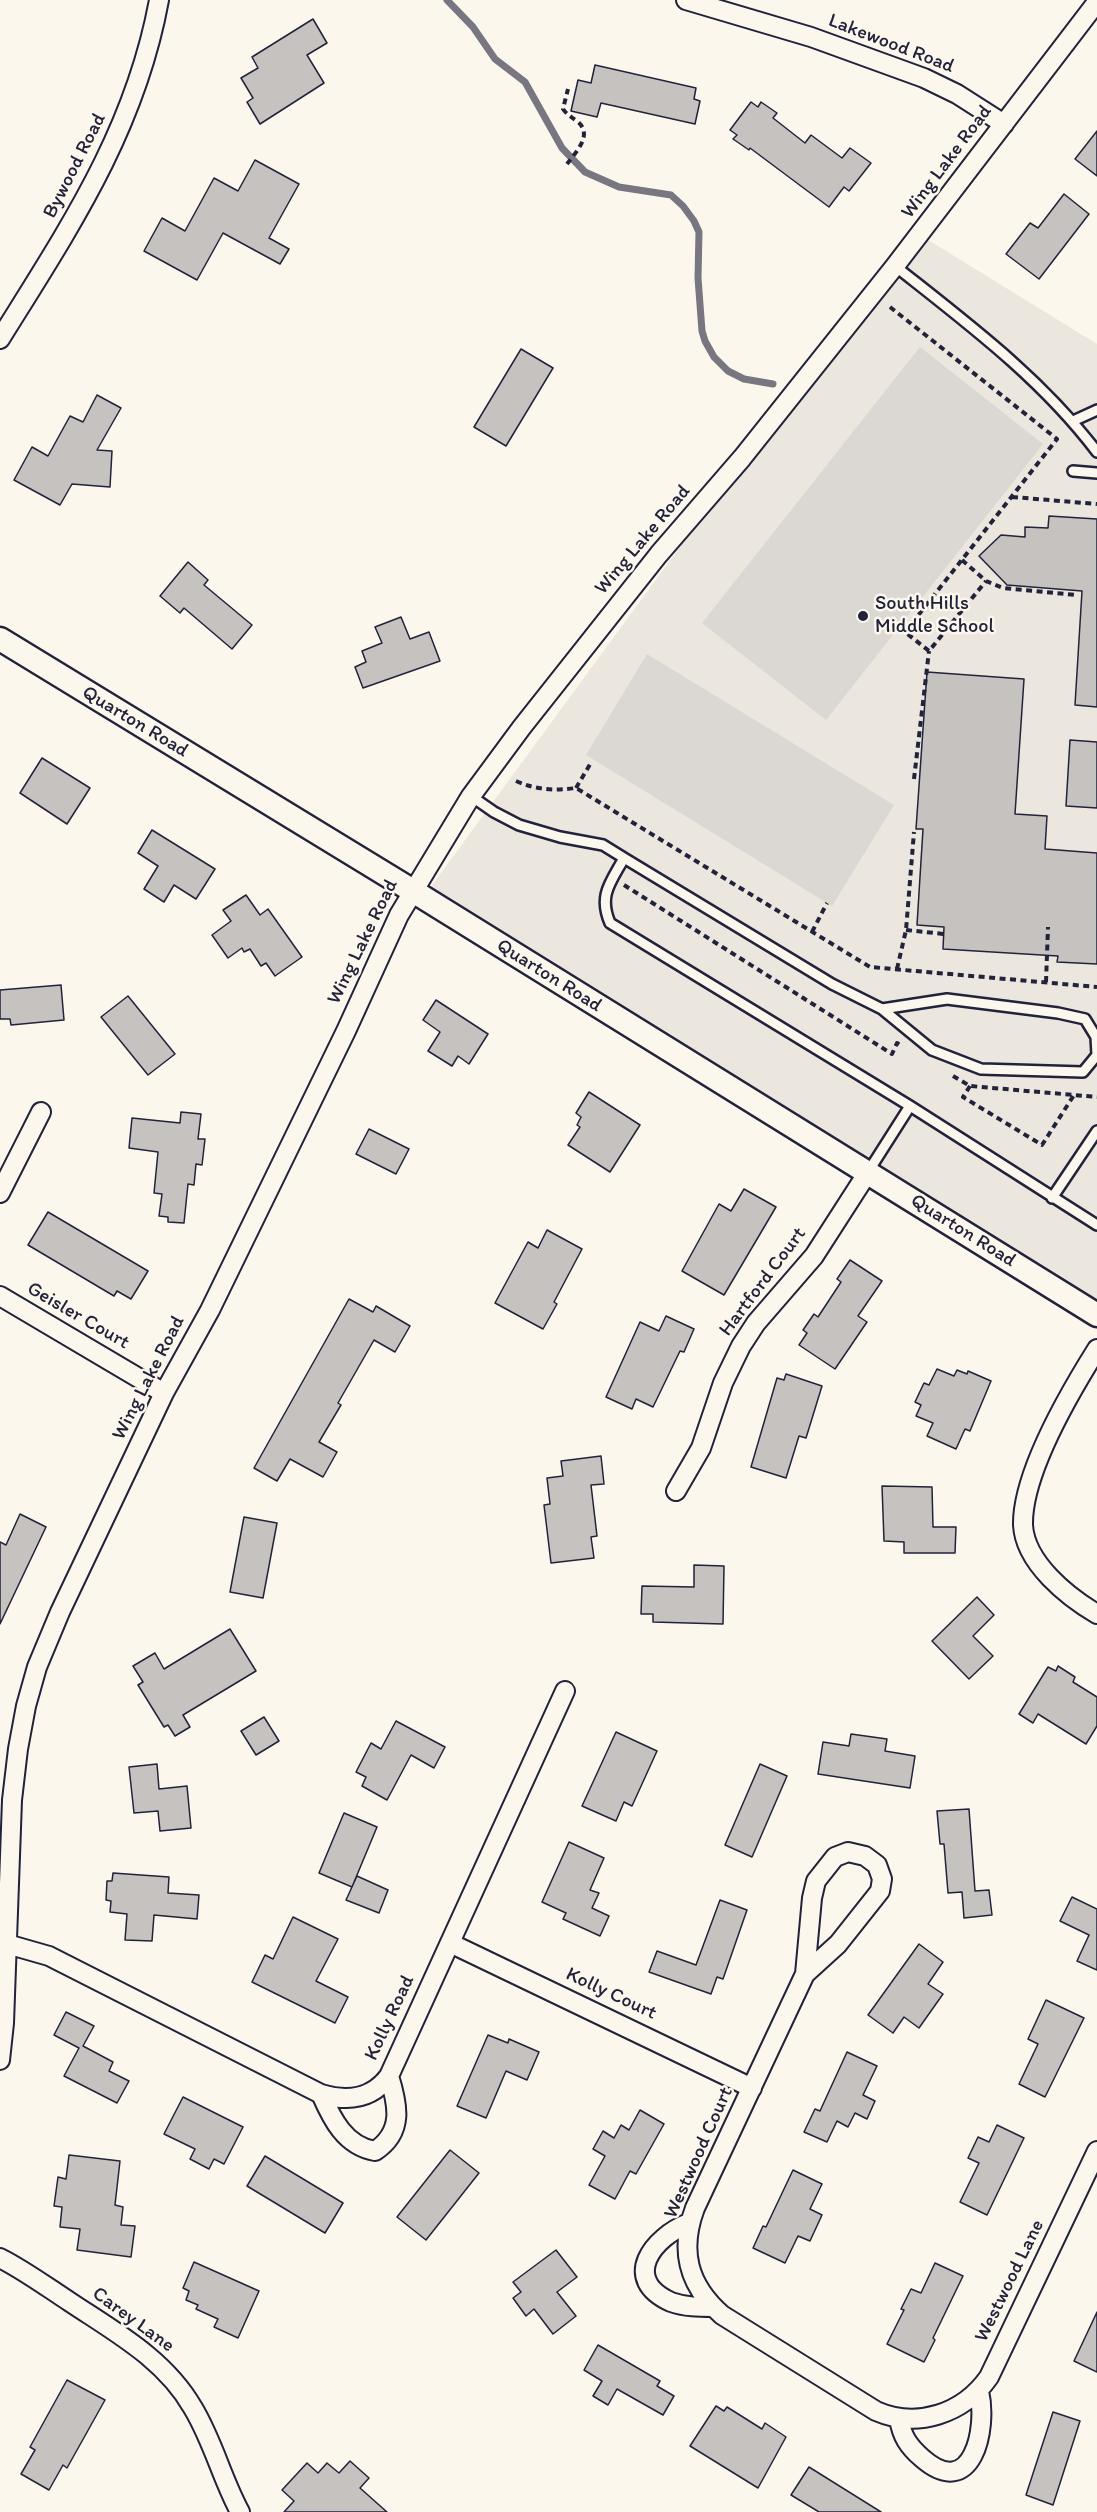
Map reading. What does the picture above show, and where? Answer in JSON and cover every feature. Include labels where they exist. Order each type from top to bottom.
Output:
[{"type":"street","name":"Bywood Road","points":[[0,339],[75,217],[110,152],[131,103],[146,57],[159,0]]},
{"type":"street","name":"Lakewood Road","points":[[686,0],[811,37],[924,78],[957,94],[1004,124]]},
{"type":"street","name":"Wing Lake Road","points":[[0,2060],[12,1800],[18,1749],[37,1667],[60,1612],[164,1393],[210,1310],[412,891],[471,796],[529,718],[629,591],[742,458],[895,266],[1097,2]]},
{"type":"street","name":"Quarton Road","points":[[0,639],[1097,1315]]},
{"type":"street","points":[[0,1193],[41,1112]]},
{"type":"street","name":"Hartford Court","points":[[676,1491],[700,1448],[723,1383],[741,1346],[756,1323],[814,1256],[868,1172]]},
{"type":"street","name":"Geisler Court","points":[[0,1296],[164,1393]]},
{"type":"street","points":[[1097,1349],[1057,1418],[1028,1487],[1023,1526],[1030,1549],[1044,1572],[1073,1599],[1097,1614]]},
{"type":"street","name":"Kolly Road","points":[[7,1944],[49,1956],[321,2094],[333,2098],[359,2098],[371,2094],[381,2087],[388,2076],[565,1692]]},
{"type":"street","name":"Westwood Court","points":[[805,1974],[838,1944],[880,1892],[882,1879],[877,1865],[865,1856],[848,1852],[835,1857],[816,1881],[812,1898],[805,1974],[689,2223],[686,2252],[690,2269],[696,2283],[713,2307],[734,2324],[876,2411],[898,2418],[916,2420],[945,2413]]},
{"type":"street","name":"Kolly Court","points":[[450,1943],[752,2088]]},
{"type":"street","points":[[321,2094],[336,2124],[348,2138],[364,2149],[375,2151],[385,2145],[394,2130],[398,2114],[397,2099],[388,2076]]},
{"type":"street","name":"Westwood Lane","points":[[945,2413],[979,2391],[994,2367],[1097,2151]]},
{"type":"street","points":[[689,2223],[673,2229],[651,2250],[646,2259],[647,2280],[661,2296],[674,2302],[690,2306],[713,2307]]},
{"type":"street","name":"Carey Lane","points":[[0,2258],[125,2338],[168,2374],[197,2414],[240,2512]]},
{"type":"street","points":[[898,2418],[902,2435],[911,2448],[928,2463],[940,2470],[960,2469],[972,2458],[980,2436],[982,2405],[979,2391]]},
{"type":"lane","points":[[895,266],[983,336],[1058,404],[1097,452]]},
{"type":"lane","points":[[1073,421],[1097,410]]},
{"type":"lane","points":[[1073,471],[1097,473]]},
{"type":"lane","points":[[471,796],[494,812],[519,825],[560,837],[581,839],[603,845],[832,984],[882,1010],[932,1050],[981,1070],[1083,1072],[1097,1055],[1096,1037],[1085,1019],[1058,1013],[947,999],[882,1010]]},
{"type":"lane","points":[[624,858],[604,897],[610,923],[910,1106],[1097,1225]]},
{"type":"lane","points":[[868,1172],[910,1106]]},
{"type":"lane","points":[[1052,1198],[1097,1131]]},
{"type":"path","points":[[567,164],[583,142],[584,132],[580,124],[563,109],[568,89]]},
{"type":"path","points":[[890,308],[1057,439],[905,632],[929,651]]},
{"type":"path","points":[[1012,497],[1097,504]]},
{"type":"path","points":[[962,560],[986,580],[1003,588],[1077,595]]},
{"type":"path","points":[[914,779],[929,651],[986,580]]},
{"type":"path","points":[[576,788],[592,761]]},
{"type":"path","points":[[516,781],[530,787],[554,791],[576,788],[870,967],[1097,987]]},
{"type":"path","points":[[897,969],[906,930],[914,832]]},
{"type":"path","points":[[614,877],[892,1054],[897,1043],[908,1049]]},
{"type":"path","points":[[812,932],[827,903]]},
{"type":"path","points":[[1046,982],[1048,927]]},
{"type":"path","points":[[906,930],[944,934]]},
{"type":"path","points":[[949,1074],[970,1086],[1097,1097]]},
{"type":"path","points":[[970,1086],[963,1096],[1042,1145],[1074,1095]]},
{"type":"shaded area","name":"South Hills Middle School","points":[[912,230],[1097,344],[1097,1299],[430,888]]},
{"type":"shaded area","points":[[920,347],[1043,444],[826,720],[702,623]]},
{"type":"shaded area","points":[[647,654],[894,805],[832,906],[586,755]]},
{"type":"building","points":[[313,19],[327,43],[307,55],[324,83],[260,124],[247,102],[253,98],[241,78],[258,68],[252,57]]},
{"type":"building","points":[[595,65],[696,88],[694,99],[700,101],[695,124],[601,103],[597,117],[571,111],[578,80],[591,83]]},
{"type":"building","points":[[751,102],[758,107],[761,102],[777,113],[773,118],[805,143],[811,135],[842,158],[850,148],[871,163],[849,191],[844,187],[829,207],[750,148],[749,150],[733,139],[737,135],[730,130]]},
{"type":"building","points":[[1097,131],[1097,176],[1075,159]]},
{"type":"building","points":[[255,160],[299,184],[269,238],[289,249],[280,264],[223,233],[197,280],[144,251],[162,218],[185,231],[214,178],[238,191]]},
{"type":"building","points":[[1064,194],[1089,214],[1039,279],[1006,254],[1030,223],[1038,228]]},
{"type":"building","points":[[521,349],[553,368],[506,446],[474,427]]},
{"type":"building","points":[[97,395],[121,408],[97,450],[112,451],[110,487],[72,484],[60,505],[14,480],[32,447],[48,456],[70,416],[83,422]]},
{"type":"building","points":[[1049,516],[1097,519],[1097,707],[1075,705],[1082,591],[1007,585],[979,556],[1001,535],[1025,537],[1025,527],[1048,528]]},
{"type":"building","points":[[188,562],[208,580],[204,585],[252,625],[232,649],[184,608],[180,613],[160,596]]},
{"type":"building","points":[[401,617],[410,639],[429,632],[440,661],[363,688],[355,667],[366,662],[362,651],[382,643],[375,627]]},
{"type":"building","points":[[927,672],[1024,679],[1015,814],[1047,816],[1045,849],[1097,853],[1097,964],[1057,962],[1058,956],[943,949],[944,927],[917,925],[923,829],[916,829]]},
{"type":"building","points":[[1070,740],[1097,742],[1097,808],[1066,806]]},
{"type":"building","points":[[42,758],[90,788],[67,824],[20,793]]},
{"type":"building","points":[[152,830],[215,869],[196,899],[174,885],[164,902],[144,889],[158,866],[138,853]]},
{"type":"building","points":[[246,895],[260,915],[268,909],[302,957],[275,976],[266,963],[261,966],[250,949],[244,952],[242,948],[228,958],[212,935],[231,921],[223,910]]},
{"type":"building","points":[[61,985],[64,1020],[11,1025],[10,1019],[0,1019],[0,990]]},
{"type":"building","points":[[128,996],[175,1054],[148,1075],[101,1017]]},
{"type":"building","points":[[436,1000],[488,1034],[469,1064],[458,1056],[452,1066],[428,1051],[440,1032],[423,1020]]},
{"type":"building","points":[[589,1092],[640,1125],[610,1172],[568,1145],[580,1127],[577,1125],[581,1117],[576,1113]]},
{"type":"building","points":[[181,1112],[201,1114],[198,1139],[205,1139],[202,1165],[196,1164],[194,1185],[188,1184],[184,1223],[168,1222],[168,1217],[159,1216],[162,1194],[154,1193],[158,1152],[129,1148],[132,1118],[180,1123]]},
{"type":"building","points":[[369,1129],[409,1149],[396,1174],[356,1154]]},
{"type":"building","points":[[744,1189],[776,1207],[724,1295],[682,1271],[719,1204],[731,1211]]},
{"type":"building","points":[[48,1212],[148,1271],[131,1299],[117,1291],[114,1296],[28,1245]]},
{"type":"building","points":[[547,1230],[582,1249],[554,1302],[557,1304],[543,1329],[495,1303],[528,1242],[538,1248]]},
{"type":"building","points":[[850,1260],[882,1281],[858,1316],[867,1322],[835,1369],[799,1345],[807,1333],[803,1330],[814,1314],[818,1317],[841,1282],[837,1279]]},
{"type":"building","points":[[349,1299],[373,1312],[376,1306],[410,1326],[395,1352],[374,1340],[338,1403],[341,1405],[319,1442],[337,1452],[323,1477],[290,1459],[277,1481],[254,1468]]},
{"type":"building","points":[[666,1316],[694,1329],[684,1352],[680,1351],[653,1407],[636,1399],[632,1409],[606,1397],[640,1322],[659,1331]]},
{"type":"building","points":[[937,1369],[954,1376],[957,1370],[967,1374],[968,1371],[991,1381],[970,1431],[965,1429],[956,1449],[927,1436],[933,1423],[916,1416],[921,1405],[915,1402],[924,1383],[929,1385]]},
{"type":"building","points":[[786,1374],[822,1386],[806,1438],[799,1436],[786,1478],[751,1467],[777,1378],[784,1380]]},
{"type":"building","points":[[601,1456],[604,1484],[591,1485],[597,1536],[591,1537],[594,1558],[551,1563],[544,1505],[550,1504],[547,1478],[563,1476],[561,1461]]},
{"type":"building","points":[[882,1486],[932,1487],[933,1527],[956,1527],[955,1553],[904,1553],[904,1542],[884,1541]]},
{"type":"building","points":[[20,1514],[46,1527],[0,1624],[0,1542],[6,1545]]},
{"type":"building","points":[[244,1517],[277,1523],[263,1598],[230,1592]]},
{"type":"building","points":[[694,1565],[724,1566],[723,1624],[653,1622],[653,1614],[641,1614],[642,1586],[694,1587]]},
{"type":"building","points":[[977,1597],[994,1615],[973,1636],[993,1656],[969,1679],[932,1641]]},
{"type":"building","points":[[230,1629],[256,1671],[183,1715],[190,1727],[175,1736],[168,1725],[164,1727],[138,1685],[143,1682],[133,1666],[155,1653],[164,1669]]},
{"type":"building","points":[[1058,1666],[1075,1677],[1073,1682],[1097,1697],[1097,1726],[1086,1744],[1038,1714],[1033,1723],[1019,1714],[1048,1667],[1056,1671]]},
{"type":"building","points":[[264,1717],[279,1741],[256,1755],[241,1731]]},
{"type":"building","points":[[396,1721],[445,1747],[434,1768],[411,1755],[387,1800],[362,1786],[366,1777],[356,1772],[371,1743],[381,1749]]},
{"type":"building","points":[[616,1732],[657,1751],[632,1806],[624,1802],[616,1821],[582,1806]]},
{"type":"building","points":[[851,1734],[887,1739],[885,1751],[915,1756],[910,1788],[818,1774],[823,1742],[849,1746]]},
{"type":"building","points":[[157,1764],[159,1789],[187,1786],[191,1828],[160,1831],[158,1811],[134,1813],[129,1767]]},
{"type":"building","points":[[760,1764],[787,1776],[752,1857],[725,1845]]},
{"type":"building","points":[[969,1809],[975,1891],[989,1890],[992,1915],[964,1918],[962,1892],[948,1893],[944,1844],[940,1844],[937,1811]]},
{"type":"building","points":[[344,1813],[377,1827],[352,1887],[319,1873]]},
{"type":"building","points":[[569,1842],[604,1858],[590,1890],[599,1893],[592,1908],[609,1916],[600,1936],[563,1919],[566,1913],[542,1902]]},
{"type":"building","points":[[113,1873],[169,1877],[168,1893],[199,1895],[197,1919],[154,1915],[152,1941],[125,1940],[127,1914],[110,1912],[111,1901],[106,1900],[107,1881],[112,1881]]},
{"type":"building","points":[[357,1876],[388,1890],[379,1913],[346,1900]]},
{"type":"building","points":[[1072,1897],[1097,1909],[1097,1970],[1077,1961],[1089,1935],[1060,1921]]},
{"type":"building","points":[[720,1900],[747,1910],[723,1979],[717,1977],[711,1994],[649,1972],[657,1951],[696,1965]]},
{"type":"building","points":[[293,1917],[338,1939],[316,1981],[348,1997],[335,2023],[252,1982],[265,1955],[273,1959]]},
{"type":"building","points":[[919,1944],[943,1962],[928,1984],[943,1994],[919,2028],[904,2017],[893,2033],[868,2015]]},
{"type":"building","points":[[1046,2000],[1084,2018],[1045,2097],[1019,2084],[1038,2044],[1028,2039]]},
{"type":"building","points":[[66,2012],[94,2026],[83,2046],[113,2062],[109,2071],[129,2081],[117,2103],[64,2076],[79,2048],[54,2035]]},
{"type":"building","points":[[488,2035],[508,2043],[509,2039],[539,2052],[527,2080],[506,2071],[486,2118],[457,2106]]},
{"type":"building","points":[[847,2052],[877,2066],[863,2095],[875,2101],[867,2119],[855,2113],[848,2127],[837,2121],[827,2142],[804,2132],[815,2109],[820,2111]]},
{"type":"building","points":[[183,2097],[243,2127],[224,2164],[214,2159],[209,2169],[190,2159],[195,2149],[164,2134]]},
{"type":"building","points":[[640,2110],[664,2124],[636,2174],[630,2171],[615,2199],[589,2185],[605,2156],[593,2149],[603,2131],[614,2138],[621,2125],[629,2130]]},
{"type":"building","points":[[997,2125],[1024,2138],[987,2215],[960,2202],[979,2163],[968,2158],[978,2137],[989,2142]]},
{"type":"building","points":[[450,2150],[479,2173],[426,2240],[397,2217]]},
{"type":"building","points":[[69,2155],[120,2161],[115,2205],[123,2207],[121,2225],[135,2226],[131,2257],[77,2250],[80,2229],[60,2227],[62,2207],[54,2206],[58,2177],[66,2179]]},
{"type":"building","points":[[265,2156],[343,2203],[325,2233],[247,2186]]},
{"type":"building","points":[[793,2170],[822,2184],[810,2209],[822,2215],[810,2241],[798,2236],[785,2263],[753,2248],[763,2226],[766,2227]]},
{"type":"building","points":[[556,2250],[577,2277],[557,2292],[576,2316],[553,2334],[534,2309],[526,2316],[513,2298],[521,2292],[513,2282]]},
{"type":"building","points":[[194,2262],[259,2291],[238,2338],[214,2327],[218,2319],[196,2309],[198,2305],[186,2300],[189,2291],[183,2288]]},
{"type":"building","points":[[935,2263],[963,2276],[924,2362],[887,2344],[904,2310],[901,2309],[911,2289],[921,2293]]},
{"type":"building","points":[[1097,2312],[1097,2372],[1074,2361]]},
{"type":"building","points":[[598,2345],[660,2381],[657,2386],[674,2396],[663,2415],[617,2389],[608,2405],[593,2396],[602,2381],[584,2370]]},
{"type":"building","points":[[67,2380],[105,2400],[67,2468],[63,2465],[49,2490],[21,2474],[35,2450],[30,2447]]},
{"type":"building","points":[[716,2406],[724,2411],[727,2407],[762,2429],[765,2423],[786,2437],[758,2488],[690,2446]]},
{"type":"building","points":[[1053,2412],[1080,2421],[1053,2505],[1026,2495]]},
{"type":"building","points":[[350,2461],[369,2478],[360,2488],[387,2512],[284,2512],[294,2501],[282,2490],[307,2463],[318,2473],[327,2463],[339,2473]]},
{"type":"building","points":[[809,2467],[881,2512],[819,2512],[791,2495]]},
{"type":"waterway","points":[[447,0],[473,27],[495,59],[525,82],[562,148],[585,172],[619,187],[671,195],[683,206],[699,232],[698,278],[702,331],[705,341],[714,357],[728,371],[744,379],[773,384]]},
{"type":"place","name":"South Hills Middle School","points":[[863,616]]}]
